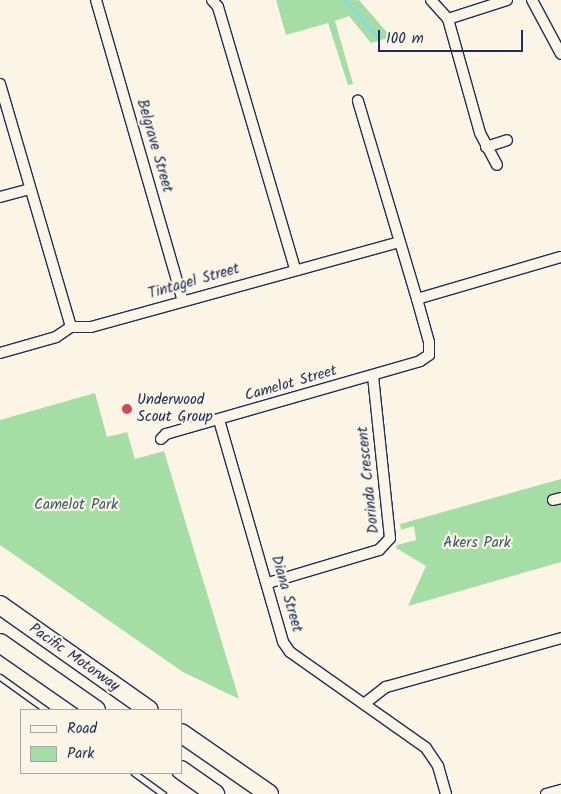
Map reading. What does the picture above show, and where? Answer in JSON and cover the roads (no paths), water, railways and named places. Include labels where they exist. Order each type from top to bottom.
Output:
[{"type":"highway","name":"Pacific Motorway","points":[[0,605],[148,709]]},
{"type":"highway","name":"Pacific Motorway","points":[[0,643],[95,709]]},
{"type":"highway","points":[[182,734],[269,794]]},
{"type":"highway","points":[[182,771],[215,794]]},
{"type":"street","name":"Belgrave Street","points":[[96,0],[183,301]]},
{"type":"street","points":[[212,0],[218,7],[294,269]]},
{"type":"street","points":[[431,0],[448,19],[486,147],[497,165]]},
{"type":"street","points":[[448,19],[507,0]]},
{"type":"street","points":[[532,0],[561,54]]},
{"type":"street","points":[[0,84],[29,189],[71,327]]},
{"type":"street","points":[[358,101],[417,299],[561,257]]},
{"type":"street","points":[[486,147],[507,140]]},
{"type":"street","points":[[0,198],[29,189]]},
{"type":"street","name":"Tintagel Street","points":[[0,353],[56,337],[71,327],[91,327],[294,269],[400,242]]},
{"type":"street","name":"Camelot Street","points":[[161,439],[166,434],[420,362],[429,355],[428,342],[417,299]]},
{"type":"street","name":"Dorinda Crescent","points":[[268,583],[379,550],[390,538],[373,376]]},
{"type":"street","name":"Diana Street","points":[[219,420],[268,583],[283,642],[290,652],[434,756],[446,794]]},
{"type":"street","points":[[364,704],[386,687],[561,638]]},
{"type":"street","points":[[546,794],[561,790]]},
{"type":"lane","points":[[0,677],[45,709]]},
{"type":"lane","points":[[135,774],[163,794]]},
{"type":"waterway","points":[[345,0],[378,38]]},
{"type":"place","name":"Underwood Scout Group","points":[[127,409]]},
{"type":"park label","name":"Camelot Park","points":[[76,506]]},
{"type":"park label","name":"Akers Park","points":[[477,544]]}]
